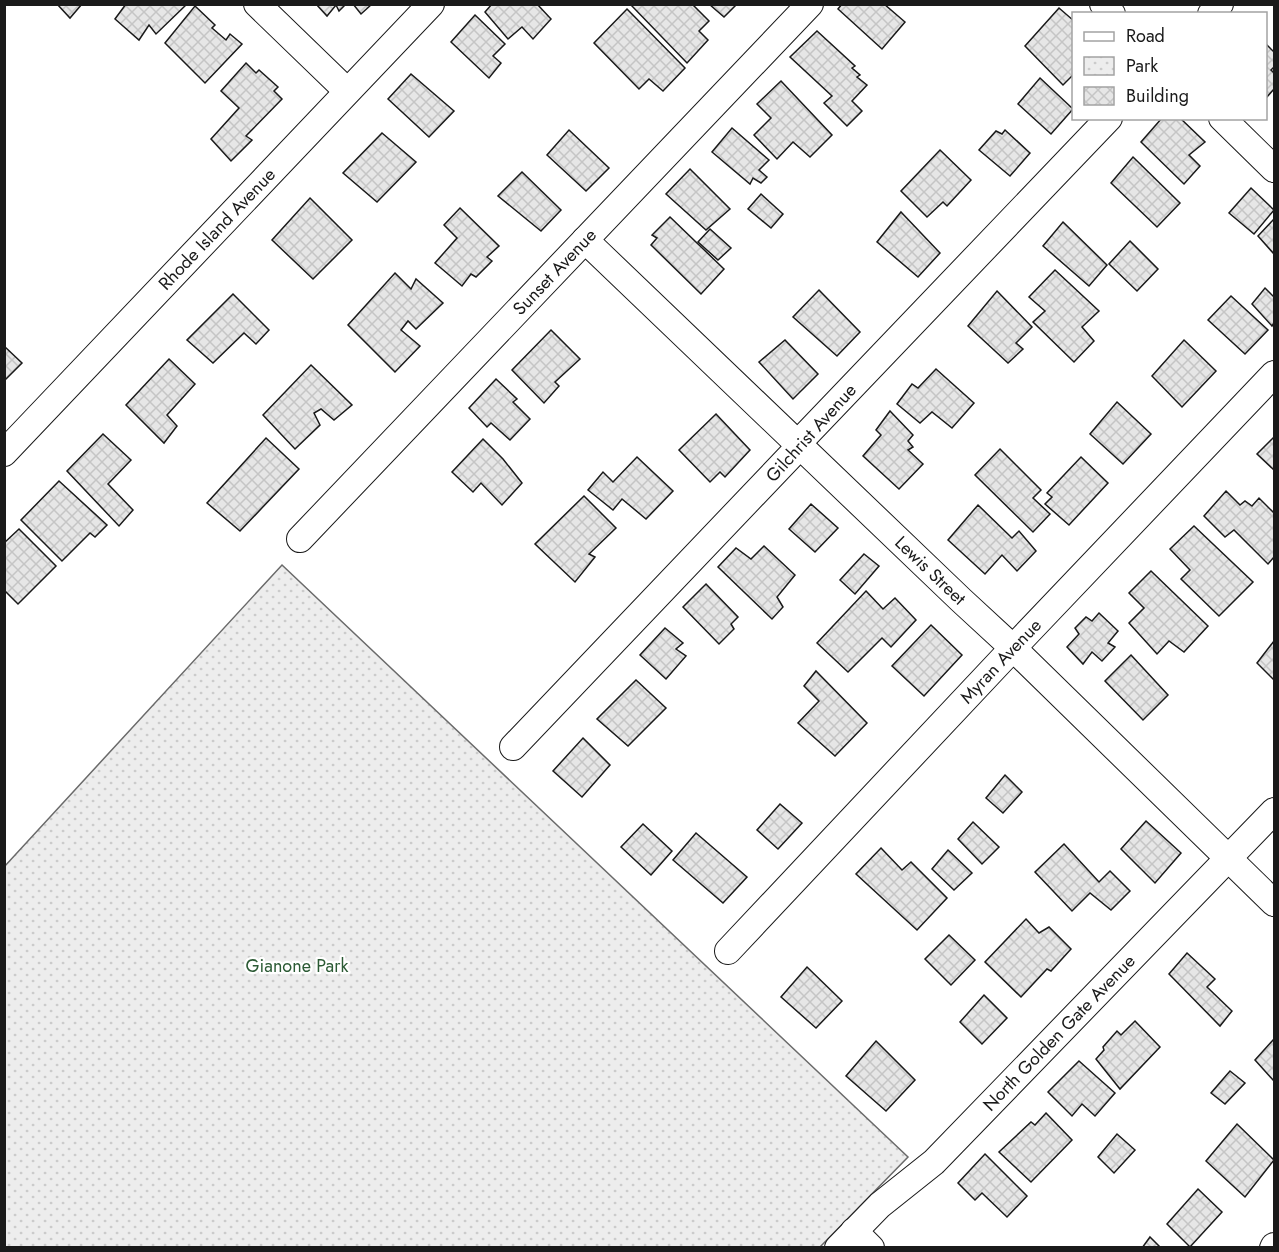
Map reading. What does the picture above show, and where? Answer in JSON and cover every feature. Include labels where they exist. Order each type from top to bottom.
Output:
[{"type":"street","points":[[257,4],[347,91]]},
{"type":"street","name":"Rhode Island Avenue","points":[[4,453],[431,4]]},
{"type":"street","name":"Sunset Avenue","points":[[300,539],[810,4]]},
{"type":"street","name":"Gilchrist Avenue","points":[[513,747],[800,446],[803,438],[1107,120]]},
{"type":"street","points":[[1224,120],[1275,169]]},
{"type":"street","name":"Lewis Street","points":[[585,240],[1013,648],[1275,903]]},
{"type":"street","name":"Myran Avenue","points":[[728,951],[1275,374]]},
{"type":"street","name":"North Golden Gate Avenue","points":[[855,1242],[880,1205],[934,1162],[1275,811]]},
{"type":"green space","name":"Gianone Park","points":[[282,565],[908,1157],[820,1247],[5,1247],[4,867]]},
{"type":"building","points":[[57,4],[82,4],[70,18]]},
{"type":"building","points":[[126,4],[187,4],[156,34],[149,25],[139,40],[115,19]]},
{"type":"building","points":[[316,4],[346,4],[339,11],[336,5],[327,16]]},
{"type":"building","points":[[353,4],[372,4],[361,14]]},
{"type":"building","points":[[492,4],[537,4],[551,19],[533,39],[522,27],[508,39],[485,12]]},
{"type":"building","points":[[692,4],[709,21],[699,31],[708,40],[687,63],[631,5]]},
{"type":"building","points":[[709,4],[737,4],[724,17]]},
{"type":"building","points":[[842,4],[884,4],[905,22],[882,49],[838,9]]},
{"type":"building","points":[[195,6],[215,25],[212,28],[226,40],[230,34],[242,44],[205,83],[165,43]]},
{"type":"building","points":[[1059,8],[1072,19],[1072,76],[1063,85],[1025,46]]},
{"type":"building","points":[[627,9],[685,68],[663,91],[649,79],[639,89],[594,43]]},
{"type":"building","points":[[475,15],[505,44],[493,56],[501,63],[489,78],[451,42]]},
{"type":"building","points":[[817,31],[855,66],[852,68],[860,75],[857,77],[867,85],[852,101],[862,111],[847,126],[824,103],[832,96],[790,57]]},
{"type":"building","points":[[1267,45],[1274,52],[1274,67],[1271,70],[1274,73],[1274,89],[1267,97]]},
{"type":"building","points":[[246,63],[256,73],[259,70],[278,87],[274,91],[282,99],[246,136],[252,140],[231,161],[211,139],[239,108],[221,91]]},
{"type":"building","points":[[411,74],[454,111],[429,137],[388,99]]},
{"type":"building","points":[[1040,78],[1072,110],[1051,134],[1018,104]]},
{"type":"building","points":[[781,81],[832,135],[810,157],[793,142],[777,159],[754,135],[771,118],[757,104]]},
{"type":"building","points":[[1160,120],[1182,120],[1205,142],[1189,155],[1200,166],[1184,184],[1141,142]]},
{"type":"building","points":[[732,128],[769,160],[759,170],[767,177],[761,183],[753,178],[750,184],[712,152]]},
{"type":"building","points":[[569,130],[609,168],[586,191],[547,155]]},
{"type":"building","points":[[1005,130],[1030,153],[1010,176],[979,150],[996,131],[1002,134]]},
{"type":"building","points":[[382,133],[416,162],[377,202],[343,173]]},
{"type":"building","points":[[940,150],[971,180],[947,206],[943,202],[927,217],[901,191]]},
{"type":"building","points":[[1133,157],[1180,203],[1157,227],[1111,183]]},
{"type":"building","points":[[690,169],[730,209],[706,230],[666,194]]},
{"type":"building","points":[[522,172],[561,210],[541,231],[498,196]]},
{"type":"building","points":[[1251,188],[1274,210],[1254,234],[1229,213]]},
{"type":"building","points":[[761,194],[783,214],[771,228],[748,209]]},
{"type":"building","points":[[310,198],[352,240],[313,279],[272,240]]},
{"type":"building","points":[[460,208],[499,246],[487,257],[492,261],[476,277],[471,274],[462,286],[435,263],[457,238],[444,225]]},
{"type":"building","points":[[901,212],[940,253],[918,277],[877,242]]},
{"type":"building","points":[[670,217],[724,269],[701,294],[651,245],[657,238],[652,235]]},
{"type":"building","points":[[1274,219],[1274,254],[1258,236]]},
{"type":"building","points":[[1063,222],[1107,265],[1089,286],[1043,246]]},
{"type":"building","points":[[710,229],[731,248],[718,260],[698,242]]},
{"type":"building","points":[[1130,241],[1158,269],[1137,291],[1109,264]]},
{"type":"building","points":[[1055,270],[1099,311],[1082,327],[1094,341],[1074,362],[1033,322],[1045,311],[1029,297]]},
{"type":"building","points":[[395,273],[411,289],[416,279],[443,303],[416,329],[408,321],[401,330],[420,346],[395,372],[348,325]]},
{"type":"building","points":[[1265,288],[1274,297],[1272,326],[1252,304]]},
{"type":"building","points":[[819,290],[860,332],[837,356],[793,317]]},
{"type":"building","points":[[997,291],[1032,327],[1016,343],[1023,349],[1008,363],[968,326]]},
{"type":"building","points":[[233,294],[269,330],[256,344],[244,333],[213,363],[187,340]]},
{"type":"building","points":[[1231,296],[1268,330],[1245,354],[1208,320]]},
{"type":"building","points":[[551,330],[580,359],[555,382],[559,386],[544,403],[512,370]]},
{"type":"building","points":[[785,340],[818,374],[793,399],[759,362]]},
{"type":"building","points":[[1184,340],[1216,371],[1182,407],[1152,376]]},
{"type":"building","points":[[4,346],[22,363],[4,381]]},
{"type":"building","points":[[169,359],[195,384],[167,415],[177,426],[164,443],[126,405]]},
{"type":"building","points":[[311,365],[352,405],[334,420],[321,409],[314,413],[320,425],[295,449],[263,415]]},
{"type":"building","points":[[936,369],[974,403],[952,428],[932,412],[920,423],[897,404],[912,384],[918,388]]},
{"type":"building","points":[[496,379],[517,399],[513,402],[530,419],[510,440],[491,423],[487,427],[469,408]]},
{"type":"building","points":[[1117,402],[1151,434],[1123,464],[1090,434]]},
{"type":"building","points":[[890,411],[913,435],[908,441],[913,447],[908,450],[923,464],[899,489],[863,456],[881,435],[876,430]]},
{"type":"building","points":[[716,414],[750,450],[725,477],[720,472],[710,482],[679,450]]},
{"type":"building","points":[[103,434],[131,460],[108,484],[133,510],[119,526],[67,471]]},
{"type":"building","points":[[1274,437],[1274,470],[1257,454]]},
{"type":"building","points":[[266,438],[299,469],[240,531],[207,503]]},
{"type":"building","points":[[483,439],[522,483],[502,505],[481,483],[473,492],[452,472]]},
{"type":"building","points":[[1000,449],[1041,490],[1033,498],[1050,514],[1033,532],[975,475]]},
{"type":"building","points":[[637,457],[673,491],[646,519],[622,499],[613,510],[588,490],[603,472],[613,482]]},
{"type":"building","points":[[1081,457],[1108,483],[1069,525],[1045,504],[1052,497],[1047,493]]},
{"type":"building","points":[[59,481],[107,525],[95,537],[90,533],[62,561],[21,520]]},
{"type":"building","points":[[1226,491],[1240,505],[1245,501],[1252,506],[1259,498],[1274,513],[1274,557],[1268,564],[1234,530],[1225,537],[1204,516]]},
{"type":"building","points":[[584,496],[616,528],[589,554],[595,557],[575,582],[535,544]]},
{"type":"building","points":[[811,504],[838,528],[815,552],[789,529]]},
{"type":"building","points":[[978,505],[1012,538],[1019,531],[1036,551],[1017,571],[1002,555],[985,574],[948,540]]},
{"type":"building","points":[[1194,526],[1253,582],[1219,616],[1181,579],[1190,570],[1170,549]]},
{"type":"building","points":[[19,529],[56,566],[18,604],[4,590],[4,543]]},
{"type":"building","points":[[764,546],[795,575],[777,597],[783,607],[772,619],[718,567],[736,548],[751,559]]},
{"type":"building","points":[[864,554],[879,566],[855,594],[840,580]]},
{"type":"building","points":[[1151,571],[1208,626],[1184,652],[1169,641],[1157,654],[1129,623],[1144,608],[1129,593]]},
{"type":"building","points":[[706,584],[738,617],[731,624],[734,629],[719,644],[683,607]]},
{"type":"building","points":[[866,591],[883,609],[895,598],[916,620],[891,647],[882,638],[848,672],[817,643]]},
{"type":"building","points":[[1099,613],[1118,631],[1108,643],[1115,647],[1102,661],[1092,652],[1083,664],[1067,647],[1079,634],[1075,628],[1086,617],[1092,621]]},
{"type":"building","points":[[931,625],[962,655],[924,696],[892,666]]},
{"type":"building","points":[[665,628],[683,643],[676,649],[686,656],[666,679],[640,655]]},
{"type":"building","points":[[1274,641],[1274,680],[1257,663]]},
{"type":"building","points":[[1131,655],[1168,695],[1143,720],[1105,681]]},
{"type":"building","points":[[816,671],[867,723],[835,756],[798,723],[819,701],[804,686]]},
{"type":"building","points":[[636,680],[666,708],[628,746],[597,719]]},
{"type":"building","points":[[583,738],[610,765],[582,797],[553,771]]},
{"type":"building","points":[[1005,775],[1022,792],[1003,813],[986,798]]},
{"type":"building","points":[[780,804],[802,823],[778,849],[757,830]]},
{"type":"building","points":[[1146,821],[1181,853],[1155,883],[1121,849]]},
{"type":"building","points":[[973,822],[999,847],[982,864],[958,839]]},
{"type":"building","points":[[643,824],[672,851],[651,875],[621,847]]},
{"type":"building","points":[[696,833],[747,877],[723,903],[673,860]]},
{"type":"building","points":[[1064,844],[1099,882],[1110,871],[1130,891],[1111,910],[1090,893],[1072,911],[1035,872]]},
{"type":"building","points":[[881,848],[902,870],[911,862],[947,898],[917,930],[856,874]]},
{"type":"building","points":[[948,850],[972,873],[954,890],[932,869]]},
{"type":"building","points":[[1026,919],[1039,933],[1049,927],[1071,949],[1051,971],[1047,969],[1021,997],[985,962]]},
{"type":"building","points":[[949,935],[975,960],[951,985],[925,959]]},
{"type":"building","points":[[1187,953],[1215,979],[1207,987],[1232,1011],[1220,1026],[1169,974]]},
{"type":"building","points":[[807,967],[842,1001],[816,1028],[781,997]]},
{"type":"building","points":[[984,995],[1007,1018],[982,1044],[960,1022]]},
{"type":"building","points":[[1135,1021],[1160,1047],[1120,1089],[1096,1059],[1117,1031],[1121,1035]]},
{"type":"building","points":[[1274,1039],[1274,1081],[1255,1060]]},
{"type":"building","points":[[876,1041],[915,1080],[886,1111],[846,1076]]},
{"type":"building","points":[[1079,1061],[1115,1093],[1095,1116],[1082,1104],[1072,1116],[1048,1092]]},
{"type":"building","points":[[1230,1071],[1245,1083],[1225,1104],[1211,1093]]},
{"type":"building","points":[[1046,1113],[1072,1140],[1031,1182],[999,1152],[1031,1122],[1035,1125]]},
{"type":"building","points":[[1237,1124],[1274,1160],[1245,1197],[1206,1161]]},
{"type":"building","points":[[1117,1134],[1135,1150],[1114,1173],[1098,1157]]},
{"type":"building","points":[[985,1154],[1027,1196],[1007,1217],[982,1193],[975,1200],[958,1183]]},
{"type":"building","points":[[1198,1189],[1222,1212],[1190,1247],[1167,1224]]},
{"type":"building","points":[[1150,1237],[1161,1248],[1142,1248]]}]
